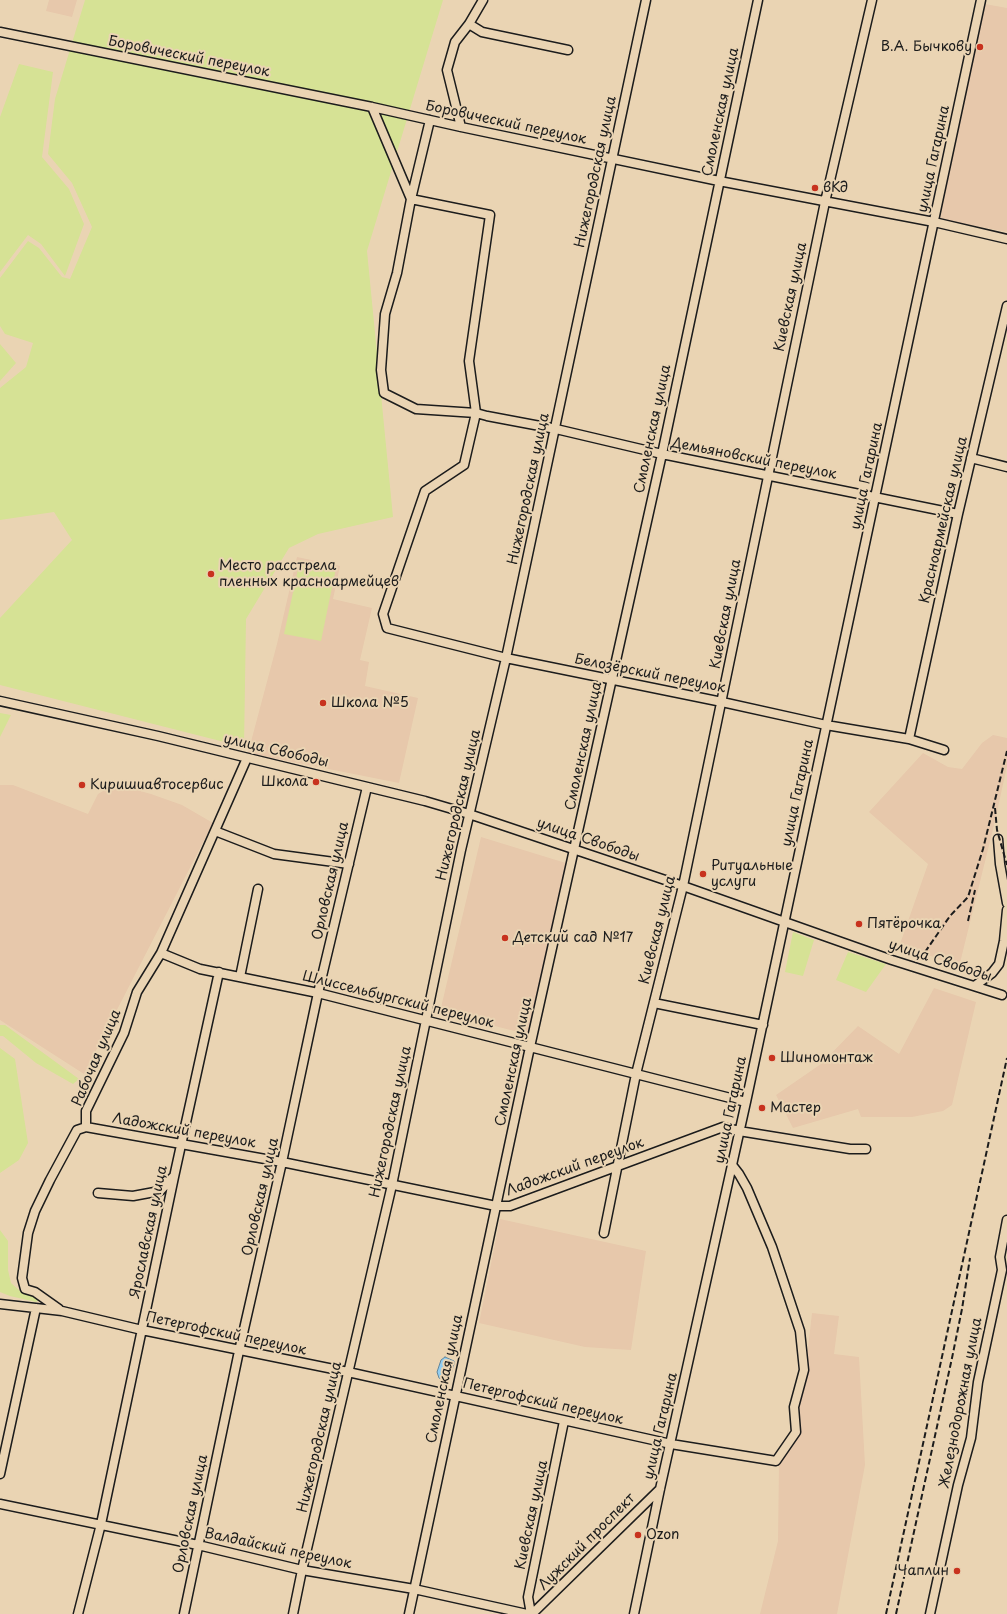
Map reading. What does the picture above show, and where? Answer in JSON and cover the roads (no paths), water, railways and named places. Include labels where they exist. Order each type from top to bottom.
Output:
[{"type":"street","points":[[461,127],[447,70],[455,42],[470,24],[483,0]]},
{"type":"street","name":"Нижегородская улица","points":[[293,1614],[392,1185],[425,1020],[469,814],[506,658],[556,429],[646,0]]},
{"type":"street","name":"Смоленская улица","points":[[409,1614],[454,1396],[530,1047],[662,454],[758,0]]},
{"type":"street","name":"Киевская улица","points":[[604,1233],[636,1074],[683,886],[825,202],[872,0]]},
{"type":"street","name":"улица Гагарина","points":[[634,1614],[660,1488],[763,1025],[981,0]]},
{"type":"street","points":[[470,24],[482,32],[568,50]]},
{"type":"street","name":"Боровический переулок","points":[[0,32],[372,107],[719,181],[934,222],[1007,238]]},
{"type":"street","points":[[372,107],[411,199]]},
{"type":"street","points":[[411,199],[430,120]]},
{"type":"street","points":[[411,199],[490,215],[469,361],[476,413]]},
{"type":"street","name":"Демьяновский переулок","points":[[411,199],[397,273],[385,314],[381,370],[384,393],[416,409],[476,413],[556,429],[662,454],[958,514]]},
{"type":"street","name":"Красноармейская улица","points":[[909,739],[958,514],[1007,306]]},
{"type":"street","name":"Белозёрский переулок","points":[[476,413],[464,465],[425,491],[383,614],[387,628],[506,658],[826,725],[909,739],[944,750]]},
{"type":"street","points":[[972,458],[1007,467]]},
{"type":"street","name":"улица Свободы","points":[[0,701],[158,736],[425,801],[574,849],[892,960],[976,985],[1002,995]]},
{"type":"street","name":"Рабочая улица","points":[[62,1311],[35,1292],[25,1289],[22,1278],[28,1233],[35,1211],[77,1130],[86,1127],[86,1111],[124,1033],[137,992],[161,953],[247,758]]},
{"type":"street","name":"Орловская улица","points":[[184,1614],[239,1351],[282,1162],[318,992],[367,786]]},
{"type":"street","points":[[215,831],[274,854],[348,864]]},
{"type":"street","points":[[998,839],[1000,864],[1007,903]]},
{"type":"street","points":[[240,976],[258,888]]},
{"type":"street","points":[[976,985],[992,973],[1000,964],[1007,910]]},
{"type":"street","name":"Шлиссельбургский переулок","points":[[161,953],[200,969],[318,992],[746,1102]]},
{"type":"street","name":"Ярославская улица","points":[[78,1614],[101,1524],[219,972]]},
{"type":"street","points":[[654,1003],[763,1025]]},
{"type":"street","name":"Ладожский переулок","points":[[86,1127],[282,1162],[496,1206],[510,1206],[723,1127],[739,1131],[850,1149],[866,1149]]},
{"type":"street","name":"Петергофский переулок","points":[[0,1304],[62,1311],[142,1330],[348,1372],[671,1444],[776,1461],[796,1432],[794,1407],[804,1370],[800,1331],[772,1247],[747,1188],[740,1174],[732,1165]]},
{"type":"street","points":[[98,1193],[133,1196],[160,1191],[174,1177]]},
{"type":"street","name":"Железнодорожная улица","points":[[930,1614],[958,1485],[971,1438],[978,1382],[1002,1270],[1000,1257],[1007,1220]]},
{"type":"street","points":[[0,1474],[36,1308]]},
{"type":"street","name":"Киевская улица","points":[[532,1614],[528,1597],[564,1421]]},
{"type":"street","name":"Лужский проспект","points":[[532,1614],[660,1488]]},
{"type":"street","name":"Валдайский переулок","points":[[0,1504],[198,1545],[302,1570],[414,1589],[527,1614]]},
{"type":"water","points":[[445,1357],[454,1361],[449,1380],[447,1382],[439,1378],[437,1372],[441,1360]]},
{"type":"railway","points":[[925,952],[950,916],[968,897],[983,849],[1007,751]]},
{"type":"railway","points":[[995,808],[997,830],[1007,865]]},
{"type":"railway","points":[[968,921],[975,890]]},
{"type":"railway","points":[[886,1614],[1007,1058]]},
{"type":"railway","points":[[896,1614],[952,1358],[970,1258]]},
{"type":"place","name":"В.А. Бычкову","points":[[980,47]]},
{"type":"place","name":"вКд","points":[[815,188]]},
{"type":"place","name":"Место расстрела пленных красноармейцев","points":[[211,574]]},
{"type":"place","name":"Школа №5","points":[[323,703]]},
{"type":"place","name":"Школа","points":[[316,782]]},
{"type":"place","name":"Киришиавтосервис","points":[[82,785]]},
{"type":"place","name":"Ритуальные услуги","points":[[703,874]]},
{"type":"place","name":"Пятёрочка","points":[[859,924]]},
{"type":"place","name":"Детский сад №17","points":[[505,938]]},
{"type":"place","name":"Шиномонтаж","points":[[772,1058]]},
{"type":"place","name":"Мастер","points":[[762,1108]]},
{"type":"place","name":"Ozon","points":[[638,1535]]},
{"type":"place","name":"Чаплин","points":[[957,1571]]}]
